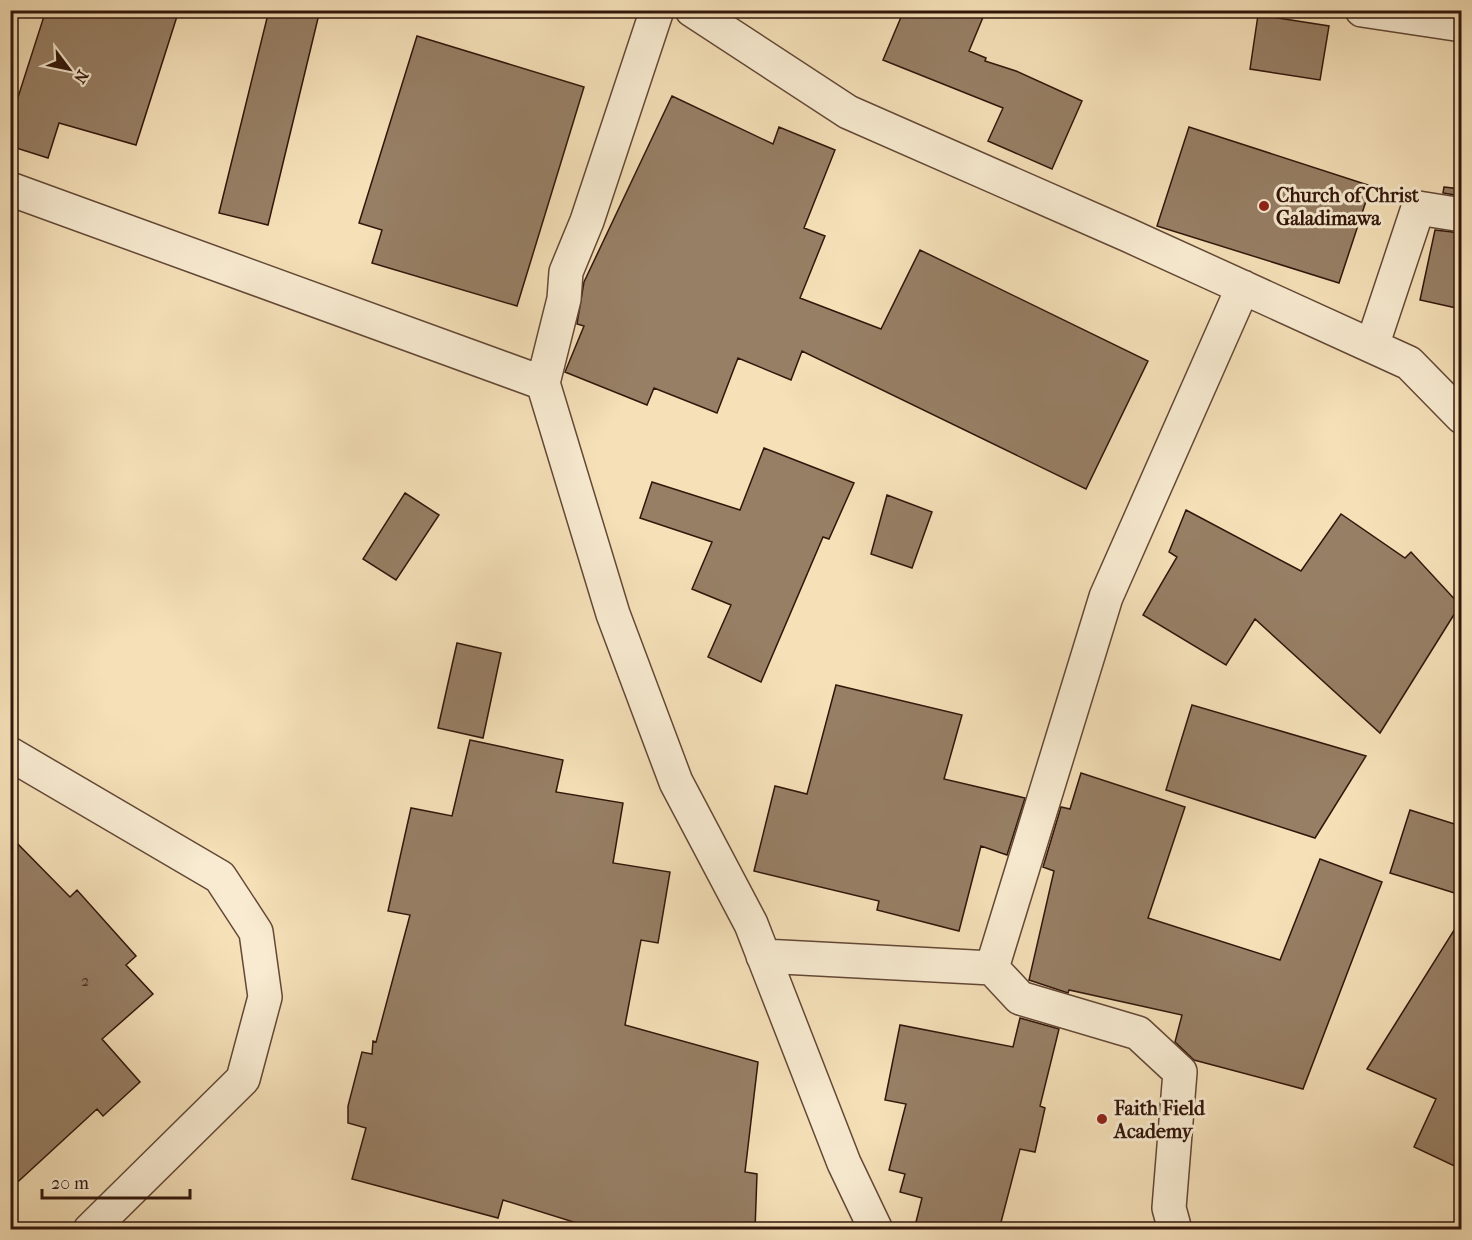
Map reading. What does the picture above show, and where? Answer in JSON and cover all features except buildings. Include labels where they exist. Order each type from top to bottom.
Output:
[{"type":"street","points":[[657,10],[590,210],[566,272],[564,299],[543,383],[613,614],[672,772],[751,924],[844,1163],[876,1230]]},
{"type":"street","points":[[692,10],[848,112],[1244,287],[1409,363],[1461,417]]},
{"type":"street","points":[[1362,10],[1461,25]]},
{"type":"street","points":[[10,189],[543,383]]},
{"type":"street","points":[[1372,345],[1418,208],[1461,215]]},
{"type":"street","points":[[992,969],[1106,597],[1244,287]]},
{"type":"street","points":[[10,754],[220,877],[256,932],[265,997],[243,1079],[90,1230]]},
{"type":"street","points":[[763,956],[992,969],[1020,998],[1138,1033],[1180,1072],[1169,1208],[1175,1230]]},
{"type":"place","name":"Church of Christ Galadimawa","points":[[1264,206]]},
{"type":"place","name":"Faith Field Academy","points":[[1102,1119]]}]
